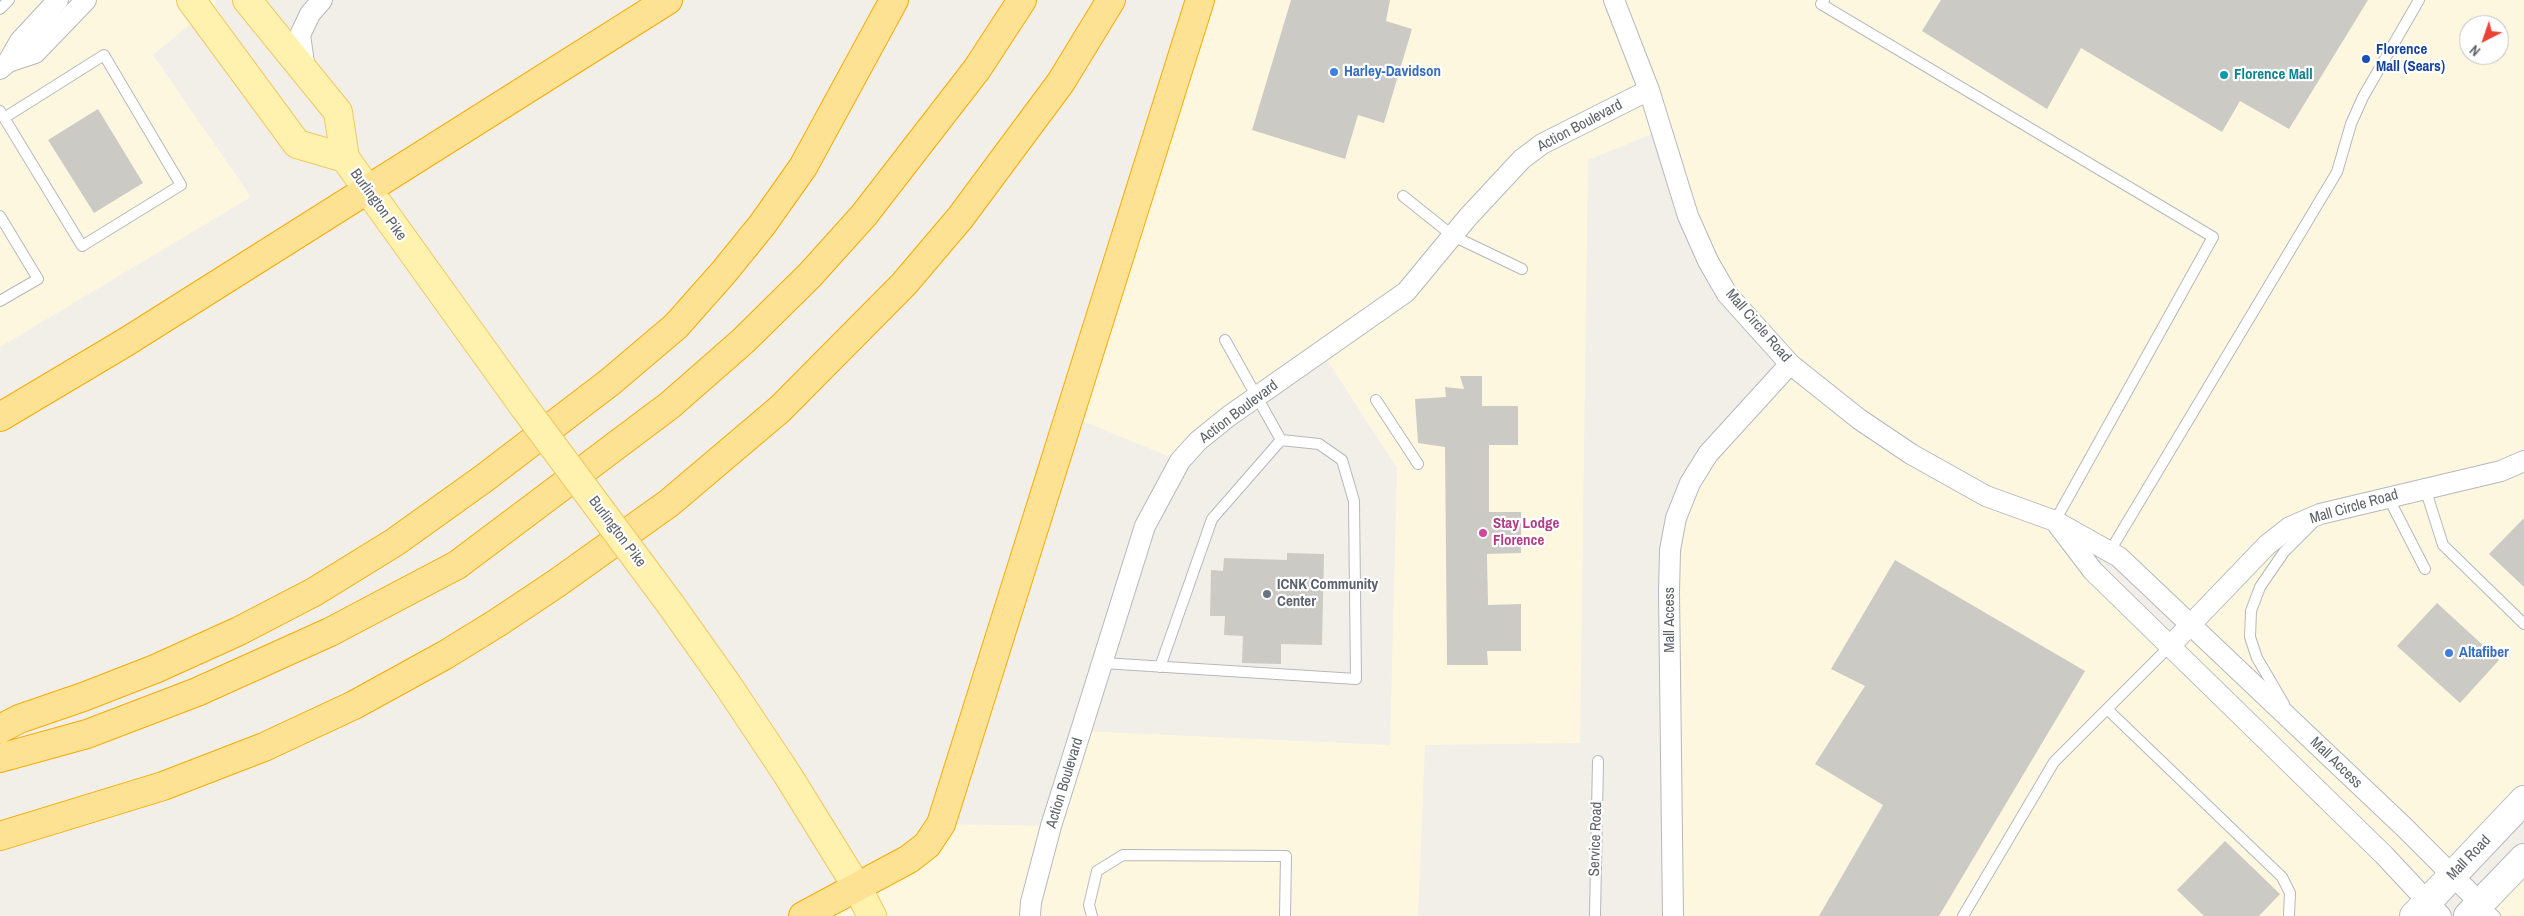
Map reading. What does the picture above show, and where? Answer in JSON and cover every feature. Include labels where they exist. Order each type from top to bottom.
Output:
[{"type":"highway","points":[[0,417],[126,342],[668,0]]},
{"type":"highway","points":[[0,729],[19,719],[155,669],[239,631],[314,592],[395,542],[483,479],[610,382],[676,326],[762,225],[802,167],[894,0]]},
{"type":"highway","points":[[0,758],[86,734],[196,692],[330,632],[457,565],[670,404],[743,341],[810,275],[864,215],[971,77],[1022,0]]},
{"type":"highway","points":[[0,836],[52,822],[163,786],[264,747],[354,704],[445,655],[497,623],[557,583],[669,502],[780,409],[904,284],[960,218],[1061,82],[1111,0]]},
{"type":"highway","points":[[803,916],[909,859],[927,845],[942,824],[1200,0]]},
{"type":"main road","name":"Burlington Pike","points":[[191,0],[298,144],[345,158]]},
{"type":"main road","name":"Burlington Pike","points":[[247,0],[338,112],[345,158],[524,407],[670,605],[772,751],[857,887],[872,916]]},
{"type":"main road","name":"Mall Road","points":[[2427,911],[2452,875],[2524,800]]},
{"type":"main road","points":[[2481,912],[2524,858]]},
{"type":"street","points":[[4,65],[20,40],[58,0]]},
{"type":"street","points":[[4,65],[35,53],[86,0]]},
{"type":"street","points":[[305,70],[300,35],[310,14],[322,0]]},
{"type":"street","name":"Mall Circle Road","points":[[1614,0],[1649,90],[1688,216],[1708,261],[1727,294],[1790,364],[1859,420],[1911,454],[1986,496],[2055,521],[2119,556],[2191,624]]},
{"type":"street","name":"Action Boulevard","points":[[1030,916],[1031,902],[1051,826],[1145,526],[1169,477],[1180,461],[1198,441],[1256,397],[1392,304],[1406,292],[1502,178],[1536,149],[1649,90]]},
{"type":"street","name":"Mall Access","points":[[1673,916],[1669,592],[1670,550],[1676,518],[1690,483],[1708,454],[1790,364]]},
{"type":"street","name":"Mall Circle Road","points":[[2170,646],[2267,545],[2290,527],[2320,514],[2501,471],[2524,461]]},
{"type":"street","points":[[2055,521],[2093,571],[2384,854],[2427,911]]},
{"type":"street","name":"Mall Access","points":[[2191,624],[2452,875],[2481,912]]},
{"type":"lane","points":[[0,9],[10,0]]},
{"type":"lane","points":[[1824,0],[1821,4],[2214,237],[2055,521]]},
{"type":"lane","points":[[2110,551],[2337,172],[2351,124],[2363,97],[2419,0]]},
{"type":"lane","points":[[104,55],[181,185],[82,246],[2,114],[104,55]]},
{"type":"lane","points":[[1403,196],[1453,236],[1522,269]]},
{"type":"lane","points":[[0,216],[38,278],[0,301]]},
{"type":"lane","points":[[1225,340],[1281,440]]},
{"type":"lane","points":[[1376,400],[1418,464]]},
{"type":"lane","points":[[1103,663],[1356,680],[1354,501],[1342,460],[1319,444],[1281,440]]},
{"type":"lane","points":[[1160,667],[1212,519],[1281,440]]},
{"type":"lane","points":[[2424,488],[2443,545],[2524,624]]},
{"type":"lane","points":[[2388,497],[2425,569]]},
{"type":"lane","points":[[2302,729],[2257,658],[2250,636],[2252,611],[2260,587],[2284,552],[2320,514]]},
{"type":"lane","points":[[1964,916],[2054,762],[2170,646]]},
{"type":"lane","points":[[2107,709],[2282,877],[2290,892],[2289,916]]},
{"type":"lane","name":"Service Road","points":[[1595,916],[1598,761]]},
{"type":"lane","points":[[1092,916],[1089,905],[1097,871],[1123,855],[1286,856],[1285,916]]},
{"type":"shaded area","points":[[0,0],[215,0],[217,2],[153,55],[251,197],[0,347]]},
{"type":"shaded area","points":[[1200,0],[2524,0],[2524,800],[2414,916],[1673,916],[1669,592],[1690,483],[1790,364],[1727,294],[1662,130],[1588,160],[1580,743],[1425,745],[1418,916],[803,916],[941,824],[1051,826],[1081,731],[1390,745],[1397,468],[1322,352],[1180,461],[1070,416]],"holes":[[[2057,523],[2119,557],[2190,624],[2177,637]]]},
{"type":"shaded area","points":[[2524,858],[2524,916],[2468,916]]},
{"type":"building","name":"Harley-Davidson","points":[[1291,0],[1390,0],[1386,21],[1412,29],[1384,123],[1358,115],[1345,159],[1252,130]]},
{"type":"building","name":"Florence Mall","points":[[1941,0],[2368,0],[2289,129],[2240,101],[2222,132],[2081,48],[2047,109],[1922,31]]},
{"type":"building","points":[[98,109],[143,183],[94,213],[48,140]]},
{"type":"building","name":"Stay Lodge Florence","points":[[1460,376],[1482,376],[1482,406],[1518,406],[1518,445],[1489,445],[1489,512],[1521,512],[1521,553],[1487,554],[1488,605],[1521,604],[1521,651],[1487,651],[1488,665],[1447,665],[1445,447],[1418,443],[1415,399],[1446,397],[1445,387],[1464,389]]},
{"type":"building","points":[[2524,518],[2524,587],[2489,554]]},
{"type":"building","name":"ICNK Community Center","points":[[1287,553],[1324,554],[1322,645],[1281,644],[1281,664],[1242,663],[1243,636],[1224,635],[1225,616],[1210,616],[1211,570],[1223,571],[1224,558],[1287,560]]},
{"type":"building","points":[[1895,560],[2085,671],[1939,916],[1819,916],[1883,805],[1815,764],[1865,686],[1831,669]]},
{"type":"building","points":[[2437,603],[2499,660],[2460,703],[2397,646]]},
{"type":"building","points":[[2225,841],[2280,894],[2259,916],[2204,916],[2177,890]]},
{"type":"place","name":"Florence Mall (Sears)","points":[[2366,59]]},
{"type":"place","name":"Harley-Davidson","points":[[1334,72]]},
{"type":"place","name":"Florence Mall","points":[[2224,75]]},
{"type":"place","name":"Stay Lodge Florence","points":[[1483,533]]},
{"type":"place","name":"ICNK Community Center","points":[[1267,594]]},
{"type":"place","name":"Altafiber","points":[[2449,653]]}]
